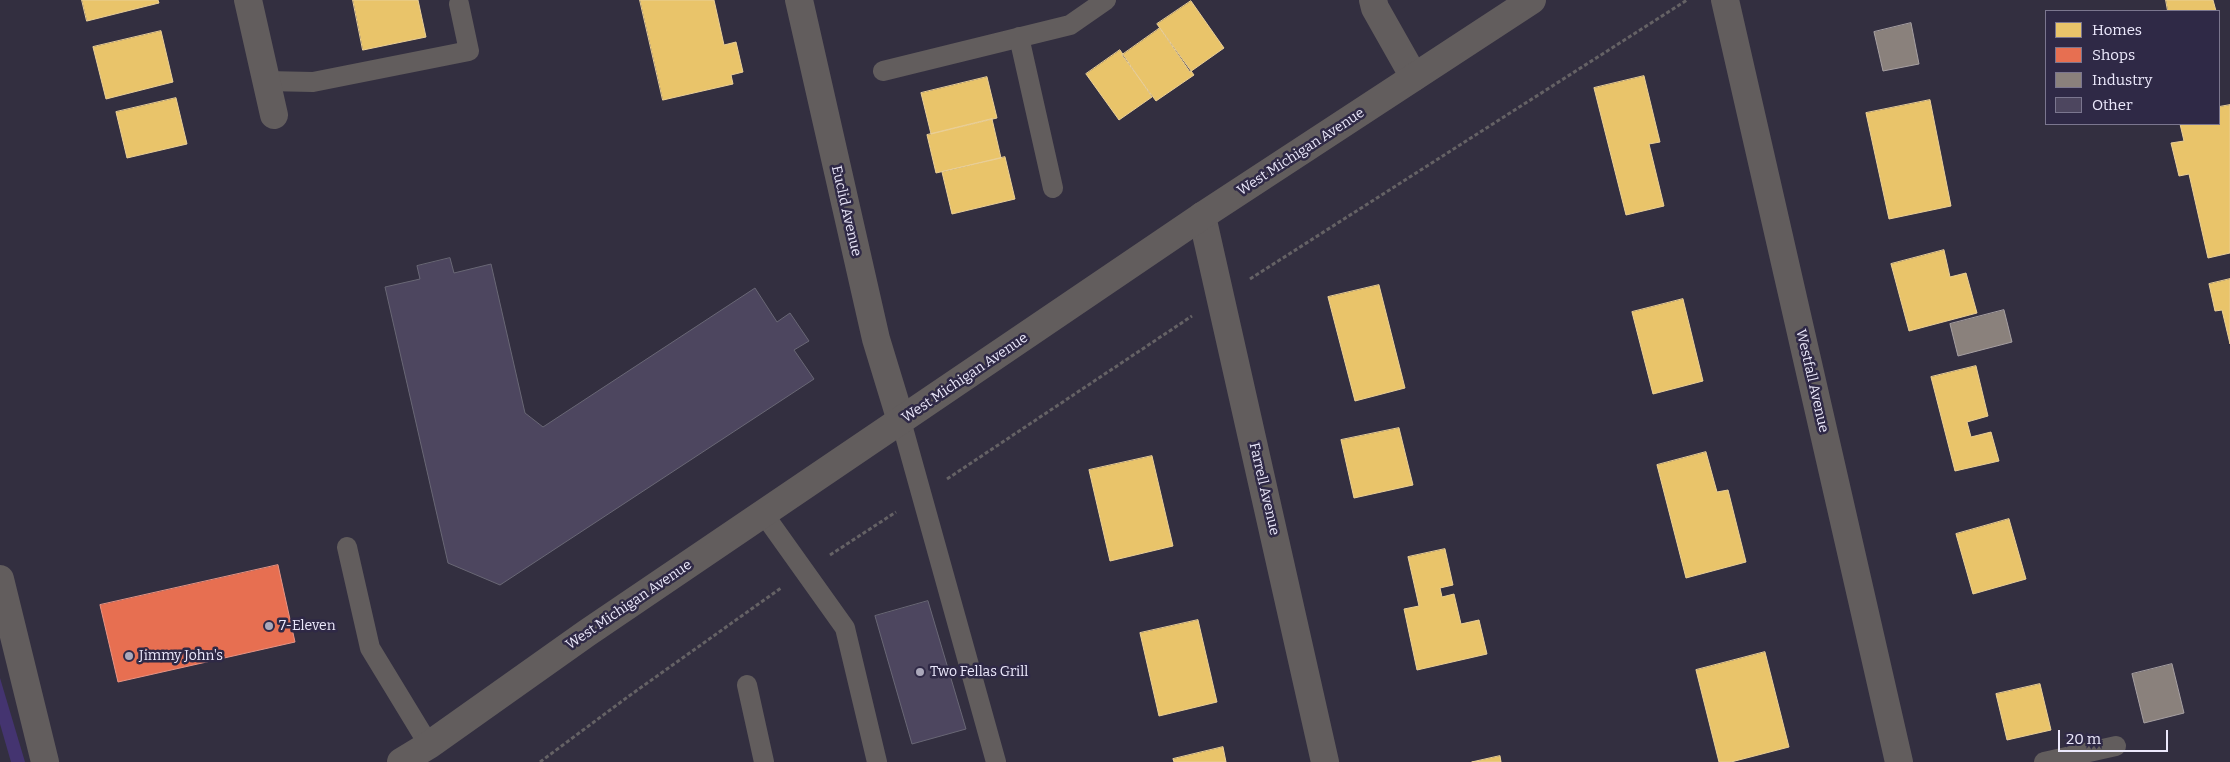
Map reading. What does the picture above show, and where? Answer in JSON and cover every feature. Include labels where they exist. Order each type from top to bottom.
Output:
[{"type":"street","points":[[248,0],[274,115]]},
{"type":"street","name":"Euclid Avenue","points":[[798,0],[876,339],[901,421]]},
{"type":"street","points":[[1373,0],[1375,8],[1414,77]]},
{"type":"street","name":"West Michigan Avenue","points":[[401,762],[429,745],[587,633],[763,513],[1202,216],[1532,0]]},
{"type":"street","name":"Westfall Avenue","points":[[1726,0],[1899,762]]},
{"type":"street","name":"Farrell Avenue","points":[[1202,216],[1326,762]]},
{"type":"street","points":[[0,579],[46,762]]},
{"type":"lane","points":[[883,71],[1070,25],[1106,0]]},
{"type":"lane","points":[[266,80],[313,82],[470,51],[459,4]]},
{"type":"lane","points":[[1019,37],[1053,188]]},
{"type":"lane","points":[[901,421],[996,762]]},
{"type":"lane","points":[[763,513],[845,628],[877,762]]},
{"type":"lane","points":[[347,547],[370,648],[429,745]]},
{"type":"lane","points":[[747,685],[764,762]]},
{"type":"lane","points":[[2044,762],[2116,746]]},
{"type":"path","points":[[540,762],[629,696],[805,572],[1221,298],[1687,0]]},
{"type":"shaded area","points":[[0,678],[25,762],[11,762],[0,724]]},
{"type":"building: Homes","points":[[82,0],[158,0],[159,3],[87,21]]},
{"type":"building: Homes","points":[[353,0],[418,0],[426,37],[363,50]]},
{"type":"building: Homes","points":[[640,0],[714,0],[724,45],[736,42],[743,72],[731,75],[733,84],[663,100]]},
{"type":"building: Homes","points":[[2166,0],[2213,0],[2216,10],[2168,10]]},
{"type":"building: Homes","points":[[1191,1],[1224,48],[1190,72],[1157,24]]},
{"type":"building: Homes","points":[[1160,28],[1194,75],[1156,101],[1122,55]]},
{"type":"building: Homes","points":[[161,31],[173,82],[106,99],[93,47]]},
{"type":"building: Homes","points":[[1120,50],[1152,97],[1119,120],[1086,74]]},
{"type":"building: Homes","points":[[1644,76],[1660,142],[1649,144],[1664,206],[1626,215],[1594,88]]},
{"type":"building: Homes","points":[[987,77],[997,118],[931,134],[921,93]]},
{"type":"building: Homes","points":[[176,98],[187,144],[127,158],[116,112]]},
{"type":"building: Homes","points":[[1930,100],[1951,206],[1889,219],[1866,113]]},
{"type":"building: Homes","points":[[2230,105],[2230,253],[2208,258],[2189,174],[2179,176],[2171,143],[2184,141],[2180,125],[2220,125],[2220,107]]},
{"type":"building: Homes","points":[[992,119],[1001,158],[936,173],[927,135]]},
{"type":"building: Homes","points":[[1005,157],[1015,199],[952,214],[942,172]]},
{"type":"building: Homes","points":[[1944,250],[1950,277],[1966,273],[1977,313],[1909,331],[1891,264]]},
{"type":"building: Homes","points":[[2230,279],[2230,344],[2222,310],[2215,311],[2209,284]]},
{"type":"building: Homes","points":[[1379,285],[1405,388],[1355,401],[1328,297]]},
{"type":"building: Homes","points":[[1683,299],[1703,381],[1653,394],[1632,312]]},
{"type":"building: Homes","points":[[1976,366],[1988,416],[1967,422],[1971,437],[1991,432],[1999,461],[1955,471],[1931,377]]},
{"type":"building: Homes","points":[[1399,428],[1413,485],[1354,498],[1341,440]]},
{"type":"building: Homes","points":[[1706,452],[1717,492],[1728,490],[1746,562],[1686,578],[1657,465]]},
{"type":"building: Homes","points":[[1152,456],[1173,546],[1110,561],[1089,470]]},
{"type":"building: Homes","points":[[2009,519],[2026,579],[1973,594],[1956,534]]},
{"type":"building: Homes","points":[[1445,549],[1453,585],[1440,588],[1442,597],[1454,594],[1461,624],[1479,620],[1487,654],[1417,670],[1404,609],[1419,606],[1408,557]]},
{"type":"building: Homes","points":[[1198,620],[1217,702],[1159,716],[1140,633]]},
{"type":"building: Homes","points":[[1765,652],[1789,747],[1731,762],[1719,762],[1696,670]]},
{"type":"building: Homes","points":[[2040,684],[2051,730],[2007,740],[1996,694]]},
{"type":"building: Homes","points":[[1223,747],[1226,762],[1174,762],[1173,759]]},
{"type":"building: Homes","points":[[1500,756],[1501,762],[1472,762]]},
{"type":"building: Shops","points":[[278,565],[295,642],[118,682],[100,605]]},
{"type":"building: Industry","points":[[1911,23],[1919,64],[1883,71],[1874,32]]},
{"type":"building: Industry","points":[[2004,310],[2012,342],[1958,356],[1950,324]]},
{"type":"building: Industry","points":[[2172,664],[2184,713],[2144,723],[2132,674]]},
{"type":"building: Other","points":[[450,258],[454,273],[491,264],[525,413],[543,427],[755,288],[777,322],[790,313],[809,341],[794,350],[814,379],[500,585],[448,563],[385,287],[420,279],[417,266]]},
{"type":"building: Other","name":"Two Fellas Grill","points":[[928,601],[966,729],[912,744],[875,616]]},
{"type":"place","name":"7-Eleven","points":[[269,626]]},
{"type":"place","name":"Jimmy John's","points":[[129,656]]},
{"type":"place","name":"Two Fellas Grill","points":[[920,672]]}]
